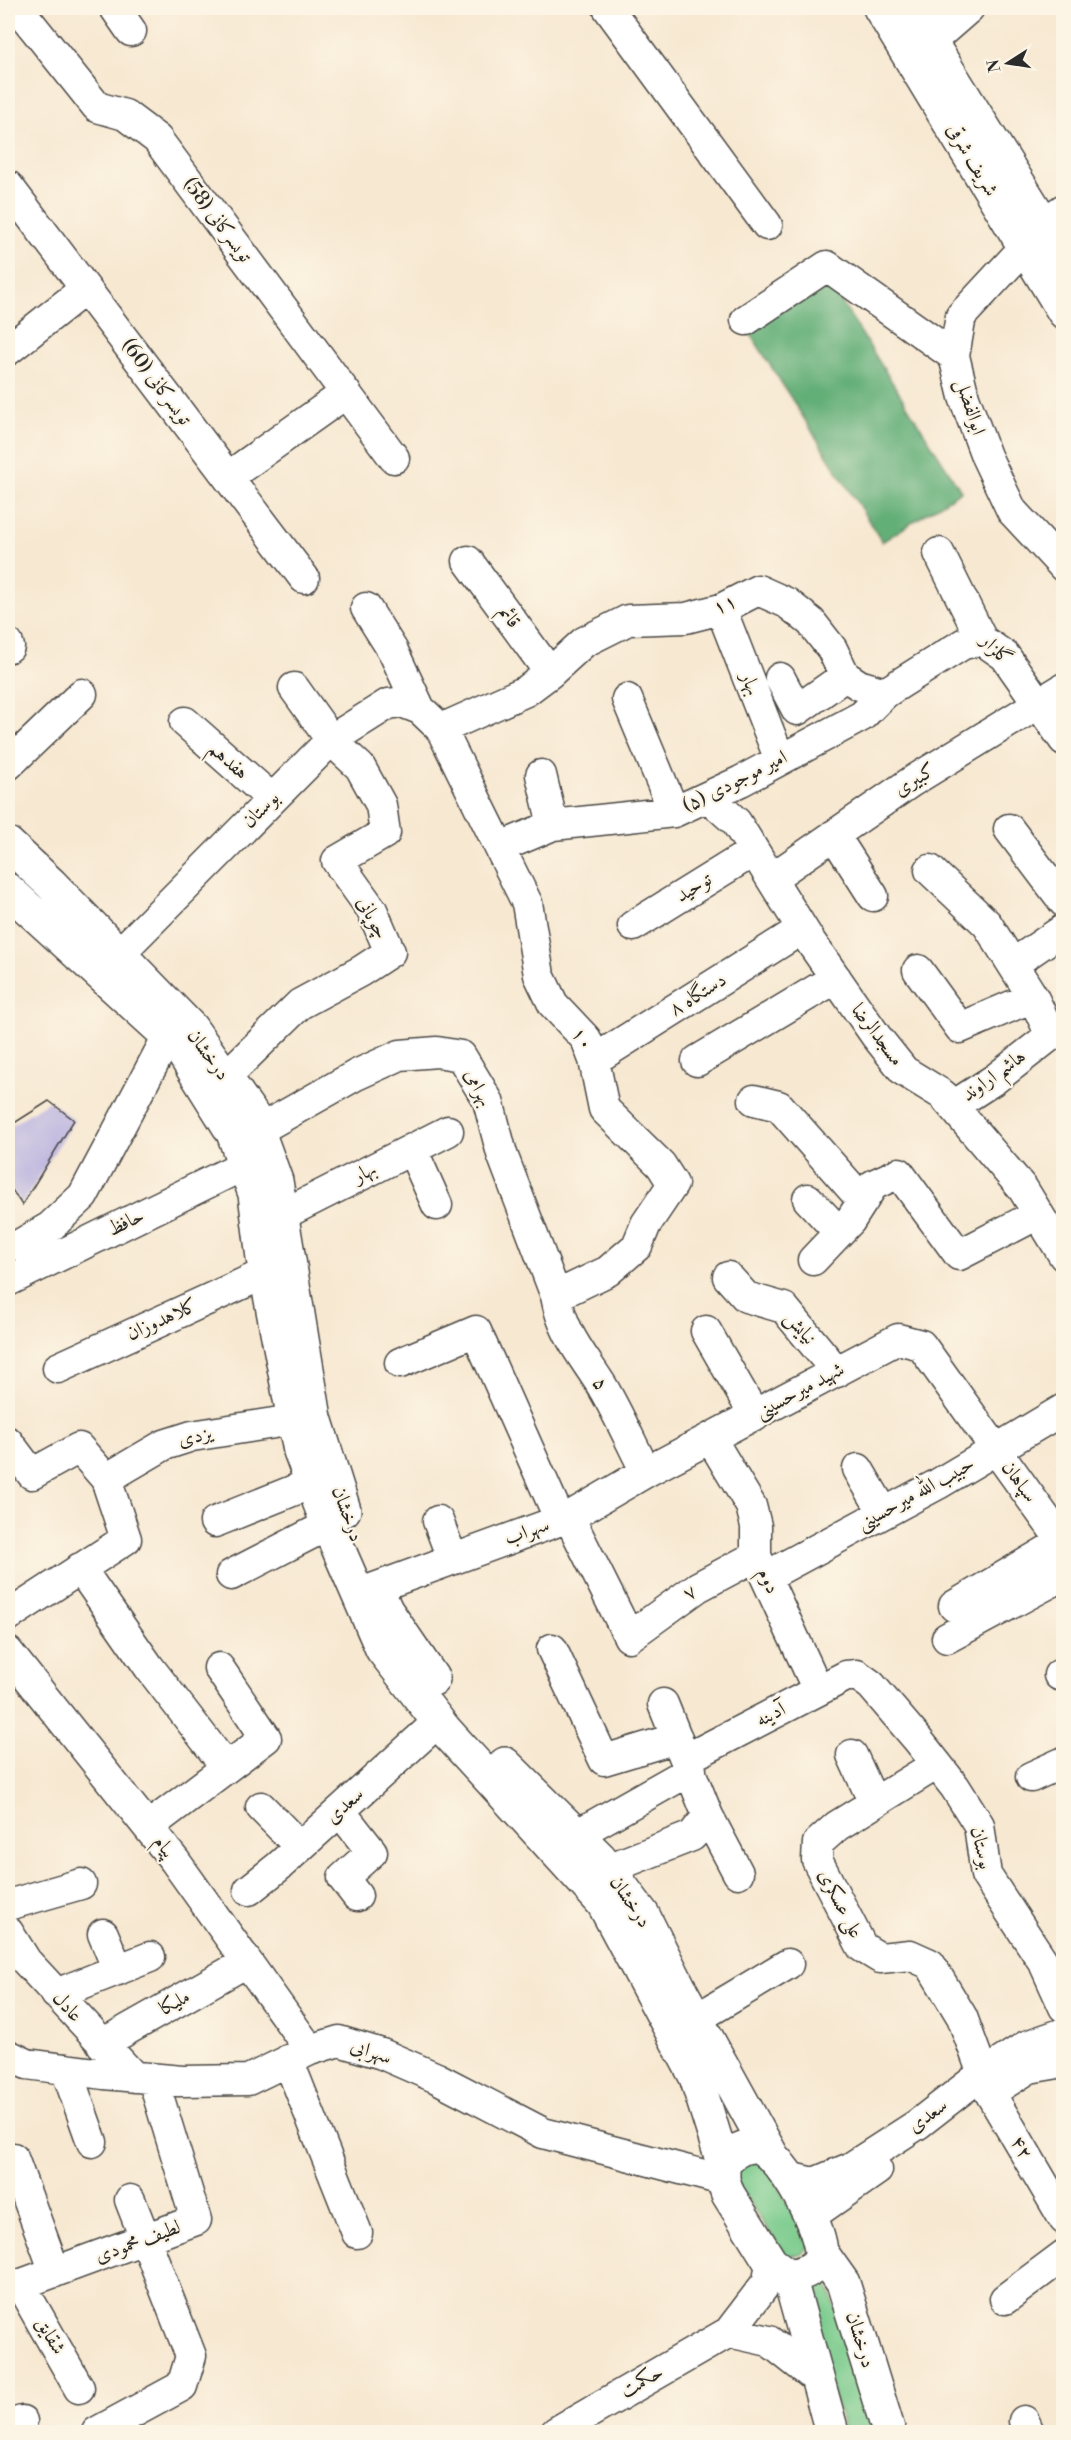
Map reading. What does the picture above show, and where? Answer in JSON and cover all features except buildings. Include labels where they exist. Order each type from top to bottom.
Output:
[{"type":"main road","name":"شریف شرقی","points":[[880,8],[1044,226],[1064,312]]},
{"type":"main road","name":"شریف شرقی","points":[[909,8],[1064,256]]},
{"type":"main road","name":"درخشان","points":[[8,844],[51,884],[109,964],[168,1036],[217,1086],[252,1115],[276,1181],[315,1418],[367,1590],[382,1649],[439,1721],[603,1903],[696,2077],[723,2172],[749,2231],[780,2269]]},
{"type":"main road","name":"درخشان","points":[[8,890],[191,1028],[217,1086],[255,1194],[266,1273],[293,1420],[300,1451],[328,1525],[367,1590],[386,1610],[414,1654],[475,1735],[608,1869],[643,1915],[696,2019],[811,2216],[821,2252],[843,2283],[889,2433]]},
{"type":"main road","points":[[723,2172],[736,2151],[754,2146],[762,2148],[780,2166]]},
{"type":"main road","points":[[821,2252],[819,2261],[810,2270],[780,2269],[832,2433]]},
{"type":"street","name":"تویسرکانی (58)","points":[[18,8],[97,106],[125,115],[157,139],[394,458]]},
{"type":"street","points":[[608,8],[767,225]]},
{"type":"street","points":[[930,42],[969,8]]},
{"type":"street","name":"تویسرکانی (60)","points":[[8,186],[304,578]]},
{"type":"street","name":"ابوالفضل","points":[[1044,226],[961,316],[954,356],[964,397],[986,456],[1012,512],[1064,567]]},
{"type":"street","points":[[746,320],[827,266],[954,356]]},
{"type":"street","points":[[8,350],[85,288]]},
{"type":"street","points":[[228,477],[346,393]]},
{"type":"street","name":"گلزار","points":[[939,553],[982,640],[1005,656],[1052,696],[1064,740]]},
{"type":"street","name":"قائم","points":[[468,561],[550,673]]},
{"type":"street","name":"۱۱","points":[[441,729],[526,691],[584,642],[628,620],[686,618],[721,609],[758,590],[787,603],[811,622],[832,649],[845,676]]},
{"type":"street","points":[[366,608],[393,651],[420,709],[441,729]]},
{"type":"street","name":"بهار","points":[[721,609],[780,760]]},
{"type":"street","points":[[780,678],[797,710],[845,676],[859,685],[885,693],[963,644],[982,640]]},
{"type":"street","points":[[294,688],[331,740]]},
{"type":"street","name":"امیر موجودی (۵)","points":[[501,847],[553,825],[674,812],[708,797],[862,716],[885,693]]},
{"type":"street","points":[[8,765],[82,694]]},
{"type":"street","name":"کبیری","points":[[772,878],[911,782],[1052,696]]},
{"type":"street","points":[[627,699],[674,812]]},
{"type":"street","name":"بوستان","points":[[109,964],[331,740],[388,704],[402,702],[420,709]]},
{"type":"street","name":"هفدهم","points":[[185,722],[272,799]]},
{"type":"street","name":"۱۰","points":[[441,729],[527,903],[539,975],[553,1004],[586,1039],[594,1060],[604,1109],[661,1165],[673,1184],[646,1224],[637,1246],[608,1271],[556,1296]]},
{"type":"street","name":"چوپانی","points":[[217,1086],[300,1004],[390,952],[372,910],[337,861],[385,833],[381,805],[360,766],[331,740]]},
{"type":"street","points":[[541,775],[553,825]]},
{"type":"street","name":"مسجدالرضا","points":[[708,797],[736,822],[802,929],[904,1071],[943,1095],[1023,1189],[1064,1256]]},
{"type":"street","points":[[1009,829],[1064,902]]},
{"type":"street","points":[[834,834],[873,896]]},
{"type":"street","name":"توحید","points":[[633,926],[754,851]]},
{"type":"street","points":[[930,870],[987,924],[1033,998],[1057,1029]]},
{"type":"street","name":"۸ دستگاه","points":[[594,1060],[802,929]]},
{"type":"street","points":[[1013,964],[1064,929]]},
{"type":"street","points":[[918,970],[960,1028],[1033,998]]},
{"type":"street","points":[[697,1061],[836,978]]},
{"type":"street","name":"هاشم اراوند","points":[[952,1106],[995,1079],[1057,1029]]},
{"type":"street","points":[[19,1245],[50,1227],[83,1196],[168,1036]]},
{"type":"street","name":"بهرامی","points":[[257,1131],[356,1075],[400,1055],[437,1052],[461,1056],[488,1101],[502,1154],[556,1296]]},
{"type":"street","points":[[754,1100],[779,1106],[863,1201]]},
{"type":"street","name":"بهار","points":[[282,1215],[448,1131]]},
{"type":"street","points":[[412,1149],[437,1205]]},
{"type":"street","name":"حافظ","points":[[8,1281],[244,1165]]},
{"type":"street","points":[[813,1260],[839,1232],[873,1185],[899,1173],[959,1255],[1038,1214]]},
{"type":"street","points":[[808,1199],[839,1232]]},
{"type":"street","name":"کلاهدوزان","points":[[58,1368],[266,1273]]},
{"type":"street","name":"نیایش","points":[[728,1277],[746,1297],[784,1308],[837,1372]]},
{"type":"street","name":"۵","points":[[556,1296],[561,1320],[573,1344],[602,1386],[646,1472]]},
{"type":"street","points":[[400,1363],[476,1331],[564,1519]]},
{"type":"street","points":[[706,1331],[755,1416]]},
{"type":"street","name":"شهید میرحسینی","points":[[564,1519],[646,1472],[898,1339],[921,1345],[995,1450]]},
{"type":"street","name":"حبیب الله میرحسینی","points":[[761,1566],[884,1513],[1064,1409]]},
{"type":"street","name":"یزدی","points":[[106,1479],[164,1445],[192,1436],[293,1420]]},
{"type":"street","name":"دوم","points":[[711,1439],[751,1506],[761,1566],[818,1690]]},
{"type":"street","points":[[8,1442],[32,1474],[79,1448],[106,1479],[126,1539],[8,1616]]},
{"type":"street","name":"سپاهان","points":[[995,1450],[1063,1543]]},
{"type":"street","points":[[858,1469],[884,1513]]},
{"type":"street","points":[[215,1522],[312,1484]]},
{"type":"street","name":"سهراب","points":[[367,1590],[564,1519],[629,1637]]},
{"type":"street","points":[[438,1521],[452,1558]]},
{"type":"street","points":[[231,1575],[328,1525]]},
{"type":"street","points":[[954,1606],[1063,1543]]},
{"type":"street","name":"۷","points":[[629,1637],[699,1587],[761,1566]]},
{"type":"street","points":[[80,1568],[149,1667],[226,1767]]},
{"type":"street","points":[[947,1638],[1064,1575]]},
{"type":"street","points":[[552,1648],[604,1760],[684,1756]]},
{"type":"street","name":"پیام","points":[[8,1652],[148,1827],[247,1962],[299,2055],[357,2233]]},
{"type":"street","points":[[148,1827],[266,1738],[219,1668]]},
{"type":"street","name":"بوستان","points":[[857,1674],[871,1685],[937,1764],[979,1825],[986,1875],[1044,1964],[1064,2007]]},
{"type":"street","name":"آدینه","points":[[684,1756],[846,1676],[857,1674]]},
{"type":"street","points":[[663,1704],[708,1816],[738,1873]]},
{"type":"street","name":"سعدی","points":[[249,1890],[439,1721]]},
{"type":"street","points":[[852,1755],[874,1803]]},
{"type":"street","points":[[576,1835],[684,1756]]},
{"type":"street","points":[[1031,1777],[1064,1762]]},
{"type":"street","name":"علی عسکری","points":[[937,1764],[837,1826],[818,1843],[817,1860],[862,1947],[880,1958],[910,1955],[930,1964],[962,2017],[985,2084]]},
{"type":"street","points":[[261,1808],[300,1847]]},
{"type":"street","points":[[340,1810],[372,1852],[343,1878],[357,1896]]},
{"type":"street","points":[[608,1869],[692,1836],[708,1816]]},
{"type":"street","points":[[8,1905],[81,1884]]},
{"type":"street","name":"عادل","points":[[8,1932],[26,1961],[102,2044],[144,2078]]},
{"type":"street","points":[[103,1934],[118,1970]]},
{"type":"street","points":[[56,1994],[150,1958]]},
{"type":"street","name":"ملیکا","points":[[102,2044],[247,1962]]},
{"type":"street","points":[[696,2019],[789,1964]]},
{"type":"street","name":"سعدی","points":[[811,2216],[961,2108],[1026,2046],[1064,2033]]},
{"type":"street","name":"سهرابی","points":[[8,2055],[27,2064],[144,2078],[248,2080],[299,2055],[339,2041],[382,2054],[437,2078],[543,2133],[723,2172]]},
{"type":"street","name":"سعدی","points":[[780,2166],[814,2183],[850,2168],[985,2084],[1029,2068],[1064,2062]]},
{"type":"street","points":[[66,2069],[92,2142]]},
{"type":"street","name":"لطیف محمودی","points":[[14,2287],[196,2220],[144,2078]]},
{"type":"street","name":"۴۲","points":[[985,2084],[1064,2219]]},
{"type":"street","points":[[13,2158],[55,2272]]},
{"type":"street","points":[[97,2433],[182,2386],[191,2356],[130,2200]]},
{"type":"street","points":[[1005,2300],[1064,2255]]},
{"type":"street","points":[[780,2269],[729,2332],[769,2341],[816,2378]]},
{"type":"street","name":"شقایق","points":[[14,2287],[80,2388]]},
{"type":"street","name":"حکمت","points":[[556,2433],[729,2332]]},
{"type":"green space","points":[[827,279],[961,491],[882,542],[748,330]]},
{"type":"green space","points":[[754,2156],[766,2162],[810,2247],[800,2255],[786,2256],[734,2180],[737,2165]]},
{"type":"green space","points":[[825,2276],[877,2432],[845,2432],[799,2290]]}]
